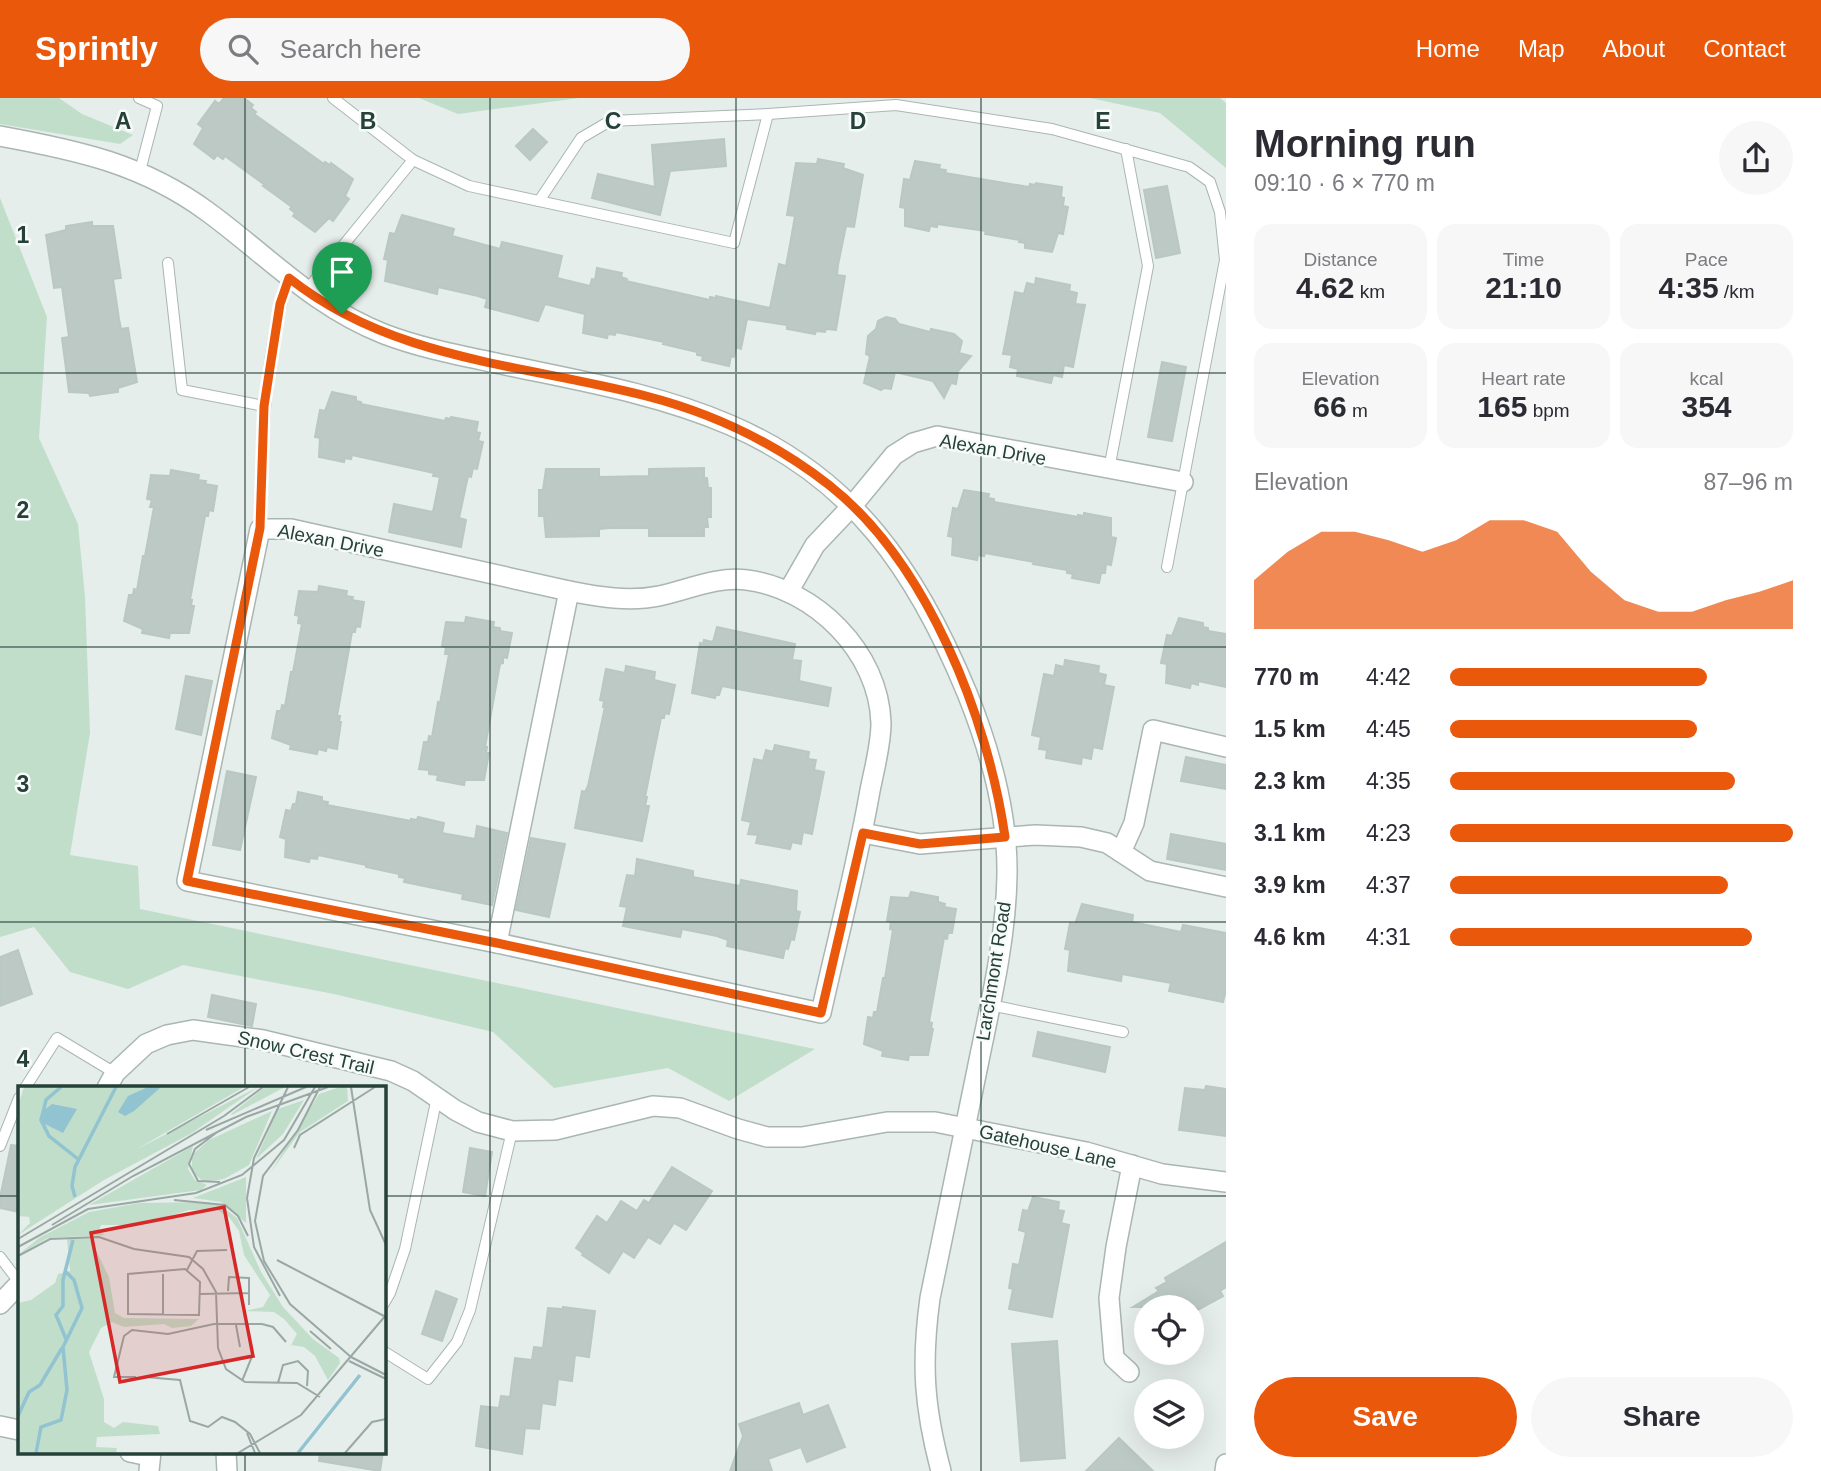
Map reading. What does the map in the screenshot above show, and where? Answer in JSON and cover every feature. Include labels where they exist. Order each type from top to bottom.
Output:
[{"type":"street","name":"Larchmont Road","points":[[0,136],[61,147],[115,161],[166,184],[207,211],[306,291],[351,319],[426,348],[646,396],[696,411],[776,448],[830,486],[852,506],[905,571],[929,611],[956,666],[987,747],[996,779],[1007,870],[1006,905],[998,963],[930,1298],[924,1344],[927,1414],[941,1471]]},
{"type":"street","name":"Alexan Drive","points":[[788,592],[815,545],[894,455],[912,443],[937,436],[1183,482]]},
{"type":"street","name":"Alexan Drive","points":[[260,528],[290,529],[610,598],[658,596],[724,580],[745,580],[768,584],[788,592],[806,601],[835,624],[859,655],[874,687],[881,723],[863,833],[821,1013],[497,943],[187,881],[260,528]]},
{"type":"street","points":[[497,943],[569,591]]},
{"type":"street","points":[[1121,852],[1134,823],[1153,730],[1226,747]]},
{"type":"street","points":[[863,833],[920,844],[1035,835],[1081,837],[1107,843],[1150,871],[1226,887]]},
{"type":"street","name":"Snow Crest Trail","points":[[111,1080],[146,1045],[167,1035],[193,1030],[263,1040],[391,1072],[413,1081],[455,1110],[478,1122],[512,1131],[555,1130],[653,1106],[680,1108],[737,1129],[768,1137],[802,1137],[887,1122],[935,1122],[964,1128]]},
{"type":"street","name":"Gatehouse Lane","points":[[964,1128],[1052,1144],[1162,1174],[1226,1182]]},
{"type":"street","name":"Gatehouse Lane","points":[[1129,1372],[1114,1358],[1110,1298],[1116,1247],[1132,1165]]},
{"type":"street","points":[[0,1304],[18,1284]]},
{"type":"street","points":[[0,1426],[18,1430]]},
{"type":"street","points":[[1225,1471],[1226,1464]]},
{"type":"lane","points":[[139,98],[157,106],[140,171]]},
{"type":"lane","points":[[333,98],[413,160],[468,186],[734,243],[768,114]]},
{"type":"lane","points":[[539,201],[581,138],[610,121],[896,105],[1052,129],[1189,167],[1210,183],[1220,212],[1225,260],[1167,567]]},
{"type":"lane","points":[[1108,469],[1148,267],[1126,149]]},
{"type":"lane","points":[[306,291],[413,160]]},
{"type":"lane","points":[[168,263],[182,390],[264,406]]},
{"type":"lane","points":[[260,528],[264,406],[280,304],[289,278]]},
{"type":"lane","points":[[990,1005],[1122,1032]]},
{"type":"lane","points":[[26,1086],[57,1038],[111,1080]]},
{"type":"lane","points":[[385,1302],[405,1249],[437,1096]]},
{"type":"lane","points":[[0,1146],[18,1101]]},
{"type":"lane","points":[[385,1352],[428,1379],[457,1342],[470,1310],[512,1131]]},
{"type":"lane","points":[[0,1258],[18,1282]]},
{"type":"green space","points":[[0,98],[59,98],[82,114],[133,135],[120,144],[0,124]]},
{"type":"green space","points":[[419,98],[579,98],[458,114]]},
{"type":"green space","points":[[1090,98],[1220,98],[1226,103],[1226,168],[1160,113]]},
{"type":"green space","points":[[0,198],[47,317],[39,438],[78,524],[85,597],[90,733],[70,855],[138,866],[140,909],[815,1049],[729,1101],[668,1068],[554,1088],[493,1032],[334,994],[183,965],[128,989],[70,972],[34,927],[0,937]]},
{"type":"building","points":[[224,98],[244,98],[253,105],[251,108],[256,112],[254,114],[324,164],[331,163],[353,179],[345,196],[349,199],[333,221],[329,218],[315,232],[293,216],[295,213],[290,209],[292,207],[263,186],[265,185],[225,156],[223,159],[217,155],[214,159],[194,144],[203,128],[198,124],[215,101],[219,104]]},
{"type":"building","points":[[533,129],[547,142],[530,160],[516,146]]},
{"type":"building","points":[[724,139],[726,166],[670,171],[660,215],[592,198],[598,174],[655,187],[652,145]]},
{"type":"building","points":[[818,159],[844,164],[843,168],[863,175],[854,227],[846,226],[838,265],[837,275],[845,276],[836,330],[826,329],[825,332],[816,331],[815,334],[787,329],[787,325],[747,319],[741,349],[736,347],[729,366],[702,360],[703,356],[697,355],[697,352],[663,344],[664,342],[616,332],[615,335],[608,334],[607,338],[583,333],[585,314],[545,304],[538,321],[485,307],[487,299],[478,296],[438,287],[437,294],[385,281],[388,260],[384,259],[390,233],[395,234],[402,215],[454,229],[452,236],[500,249],[502,242],[562,256],[557,278],[590,286],[592,279],[595,280],[597,268],[622,273],[621,277],[627,279],[626,281],[710,300],[710,297],[716,296],[770,308],[779,264],[786,266],[791,239],[795,216],[787,215],[796,163],[817,164]]},
{"type":"building","points":[[915,161],[940,165],[939,169],[946,170],[945,173],[1029,187],[1030,184],[1036,183],[1062,187],[1063,206],[1068,207],[1063,234],[1058,233],[1052,252],[1025,248],[1025,243],[1019,242],[1020,240],[985,234],[986,231],[937,224],[937,227],[930,226],[929,231],[905,226],[905,208],[900,207],[904,179],[910,180]]},
{"type":"building","points":[[1167,186],[1180,253],[1156,258],[1144,190]]},
{"type":"building","points":[[92,222],[92,226],[113,226],[121,278],[113,279],[119,319],[121,329],[128,328],[137,382],[118,388],[118,392],[90,396],[89,393],[69,392],[62,338],[69,337],[62,287],[54,288],[46,235],[66,230],[66,226]]},
{"type":"building","points":[[1036,278],[1070,285],[1069,291],[1077,293],[1075,304],[1085,305],[1073,367],[1064,365],[1062,377],[1053,375],[1051,383],[1017,376],[1018,369],[1010,367],[1012,355],[1003,354],[1015,292],[1024,294],[1027,283],[1035,285]]},
{"type":"building","points":[[886,317],[895,319],[899,324],[930,332],[931,329],[954,334],[962,341],[959,353],[971,356],[958,371],[956,384],[951,383],[944,398],[933,381],[895,372],[891,389],[881,390],[864,383],[870,356],[866,354],[868,336],[876,329],[878,321]]},
{"type":"building","points":[[1162,362],[1186,367],[1172,441],[1148,437]]},
{"type":"building","points":[[332,392],[356,397],[356,401],[361,404],[445,421],[451,417],[478,422],[478,441],[483,442],[477,469],[473,468],[471,477],[468,476],[459,518],[466,520],[461,547],[389,532],[394,504],[433,512],[440,477],[433,476],[434,473],[352,455],[351,459],[345,458],[344,462],[319,457],[320,438],[315,437],[320,410],[325,411]]},
{"type":"building","points":[[704,468],[704,478],[707,478],[708,488],[711,488],[711,517],[707,517],[708,527],[704,527],[704,536],[649,536],[649,528],[610,528],[599,529],[599,536],[546,537],[544,516],[539,516],[539,490],[543,490],[546,469],[599,469],[599,477],[649,476],[649,469]]},
{"type":"building","points":[[171,470],[199,475],[198,480],[217,486],[213,511],[209,510],[208,516],[205,516],[190,600],[191,606],[194,606],[189,633],[170,633],[169,638],[142,633],[143,629],[124,621],[129,595],[133,595],[134,589],[137,590],[145,556],[154,507],[150,507],[152,500],[147,499],[151,475],[170,476]]},
{"type":"building","points":[[964,490],[989,494],[988,498],[994,499],[994,502],[1078,517],[1084,516],[1084,513],[1111,518],[1111,537],[1116,538],[1111,565],[1106,564],[1105,573],[1101,573],[1099,583],[1072,578],[1073,574],[1067,573],[1067,570],[1033,564],[1034,562],[985,553],[984,556],[978,555],[977,560],[952,555],[953,537],[948,536],[953,508],[958,509]]},
{"type":"building","points":[[319,586],[347,591],[346,596],[353,597],[352,600],[364,602],[360,627],[356,626],[355,632],[352,632],[337,716],[340,716],[341,722],[337,749],[318,749],[317,754],[290,749],[291,745],[272,738],[277,711],[281,711],[282,705],[285,706],[302,624],[298,623],[299,616],[295,615],[299,591],[318,592]]},
{"type":"building","points":[[466,617],[494,622],[493,627],[512,633],[507,658],[503,657],[503,663],[500,664],[485,747],[486,753],[489,753],[484,780],[465,780],[464,785],[437,780],[438,775],[419,769],[424,742],[428,742],[429,736],[432,737],[449,654],[445,654],[446,647],[442,646],[446,622],[465,623]]},
{"type":"building","points":[[1179,618],[1203,623],[1203,627],[1208,628],[1208,631],[1226,634],[1226,687],[1198,681],[1198,685],[1191,683],[1190,688],[1166,683],[1167,664],[1161,663],[1167,635],[1172,636]]},
{"type":"building","points":[[717,627],[795,644],[792,660],[801,661],[799,681],[831,688],[828,706],[722,686],[715,698],[692,693],[700,643],[703,644],[704,640],[713,642]]},
{"type":"building","points":[[1065,660],[1099,666],[1098,673],[1106,675],[1104,685],[1114,687],[1102,749],[1093,747],[1091,759],[1082,757],[1081,764],[1046,758],[1047,750],[1039,749],[1041,737],[1032,735],[1044,674],[1054,676],[1056,665],[1064,667]]},
{"type":"building","points":[[626,666],[655,672],[654,680],[675,685],[669,714],[665,713],[664,718],[661,718],[645,797],[645,806],[649,806],[642,841],[575,828],[582,791],[585,792],[588,786],[605,707],[604,701],[600,700],[606,669],[625,673]]},
{"type":"building","points":[[186,676],[212,681],[201,735],[176,729]]},
{"type":"building","points":[[775,745],[809,752],[808,759],[816,760],[814,770],[824,772],[812,834],[803,832],[801,844],[792,842],[790,849],[756,843],[758,835],[748,834],[751,822],[742,820],[754,759],[763,761],[766,750],[773,752]]},
{"type":"building","points":[[1186,757],[1226,765],[1226,789],[1181,781]]},
{"type":"building","points":[[227,771],[256,777],[240,850],[213,845]]},
{"type":"building","points":[[298,792],[322,797],[322,801],[328,802],[327,805],[411,821],[417,820],[418,817],[444,823],[442,833],[475,839],[477,826],[507,833],[492,905],[462,899],[463,894],[404,882],[405,878],[399,877],[399,874],[366,865],[318,855],[317,859],[310,858],[309,862],[285,857],[286,839],[280,837],[286,810],[291,811],[293,804],[296,804]]},
{"type":"building","points":[[1171,834],[1226,844],[1226,870],[1167,859]]},
{"type":"building","points":[[531,838],[565,844],[549,917],[516,910]]},
{"type":"building","points":[[637,859],[693,871],[693,877],[740,886],[741,880],[797,891],[796,911],[800,912],[794,940],[791,939],[788,949],[785,948],[783,958],[727,946],[728,940],[682,929],[680,937],[623,926],[627,907],[620,906],[627,875],[635,876]]},
{"type":"building","points":[[911,892],[938,897],[938,902],[945,904],[944,907],[956,909],[952,933],[948,933],[947,939],[944,938],[929,1022],[932,1023],[933,1029],[928,1055],[909,1055],[908,1060],[882,1056],[883,1051],[864,1044],[868,1017],[873,1018],[874,1012],[877,1012],[885,978],[893,930],[890,929],[891,922],[887,921],[891,897],[909,898]]},
{"type":"building","points":[[1082,904],[1133,915],[1132,922],[1181,932],[1183,925],[1226,933],[1226,990],[1223,1002],[1169,991],[1171,983],[1122,974],[1121,981],[1068,971],[1070,950],[1065,949],[1070,923],[1075,924]]},
{"type":"building","points":[[18,950],[32,994],[0,1006],[0,957]]},
{"type":"building","points":[[212,995],[256,1004],[252,1026],[208,1017]]},
{"type":"building","points":[[1038,1032],[1110,1047],[1105,1072],[1033,1056]]},
{"type":"building","points":[[1206,1086],[1226,1089],[1226,1136],[1179,1130],[1185,1088],[1205,1090]]},
{"type":"building","points":[[11,1145],[18,1146],[18,1212],[0,1208]]},
{"type":"building","points":[[470,1148],[492,1152],[485,1196],[463,1192]]},
{"type":"building","points":[[672,1167],[712,1191],[686,1230],[674,1223],[660,1244],[648,1237],[634,1258],[623,1251],[609,1273],[582,1255],[576,1248],[597,1216],[607,1223],[621,1201],[637,1211],[644,1200],[649,1203]]},
{"type":"building","points":[[1033,1197],[1059,1202],[1058,1210],[1064,1211],[1061,1223],[1069,1225],[1052,1317],[1009,1309],[1013,1289],[1009,1288],[1013,1264],[1019,1265],[1026,1232],[1019,1230],[1023,1210],[1028,1211]]},
{"type":"building","points":[[1226,1242],[1226,1287],[1220,1291],[1223,1296],[1204,1306],[1204,1295],[1152,1295],[1159,1291],[1156,1288],[1167,1282],[1165,1278]]},
{"type":"building","points":[[436,1291],[457,1299],[442,1341],[422,1334]]},
{"type":"building","points":[[548,1308],[595,1311],[589,1357],[575,1355],[572,1381],[558,1379],[555,1405],[542,1403],[539,1429],[525,1428],[522,1454],[476,1446],[481,1406],[499,1408],[501,1396],[510,1397],[515,1358],[532,1360],[534,1347],[543,1348]]},
{"type":"building","points":[[1057,1341],[1065,1458],[1021,1461],[1012,1344]]},
{"type":"building","points":[[799,1403],[803,1415],[828,1405],[845,1447],[807,1462],[801,1447],[768,1459],[772,1471],[730,1471],[743,1436],[739,1424]]},
{"type":"building","points":[[1119,1438],[1153,1471],[1086,1471]]},
{"type":"building","points":[[320,1454],[383,1454],[380,1471],[319,1461]]},
{"type":"route","points":[[289,278],[342,314],[383,333],[426,348],[646,396],[696,411],[735,427],[776,448],[830,486],[870,525],[905,571],[929,611],[956,666],[976,716],[996,779],[1005,837],[920,844],[863,833],[821,1013],[497,943],[187,881],[260,528],[264,406],[280,304],[289,278]]}]
